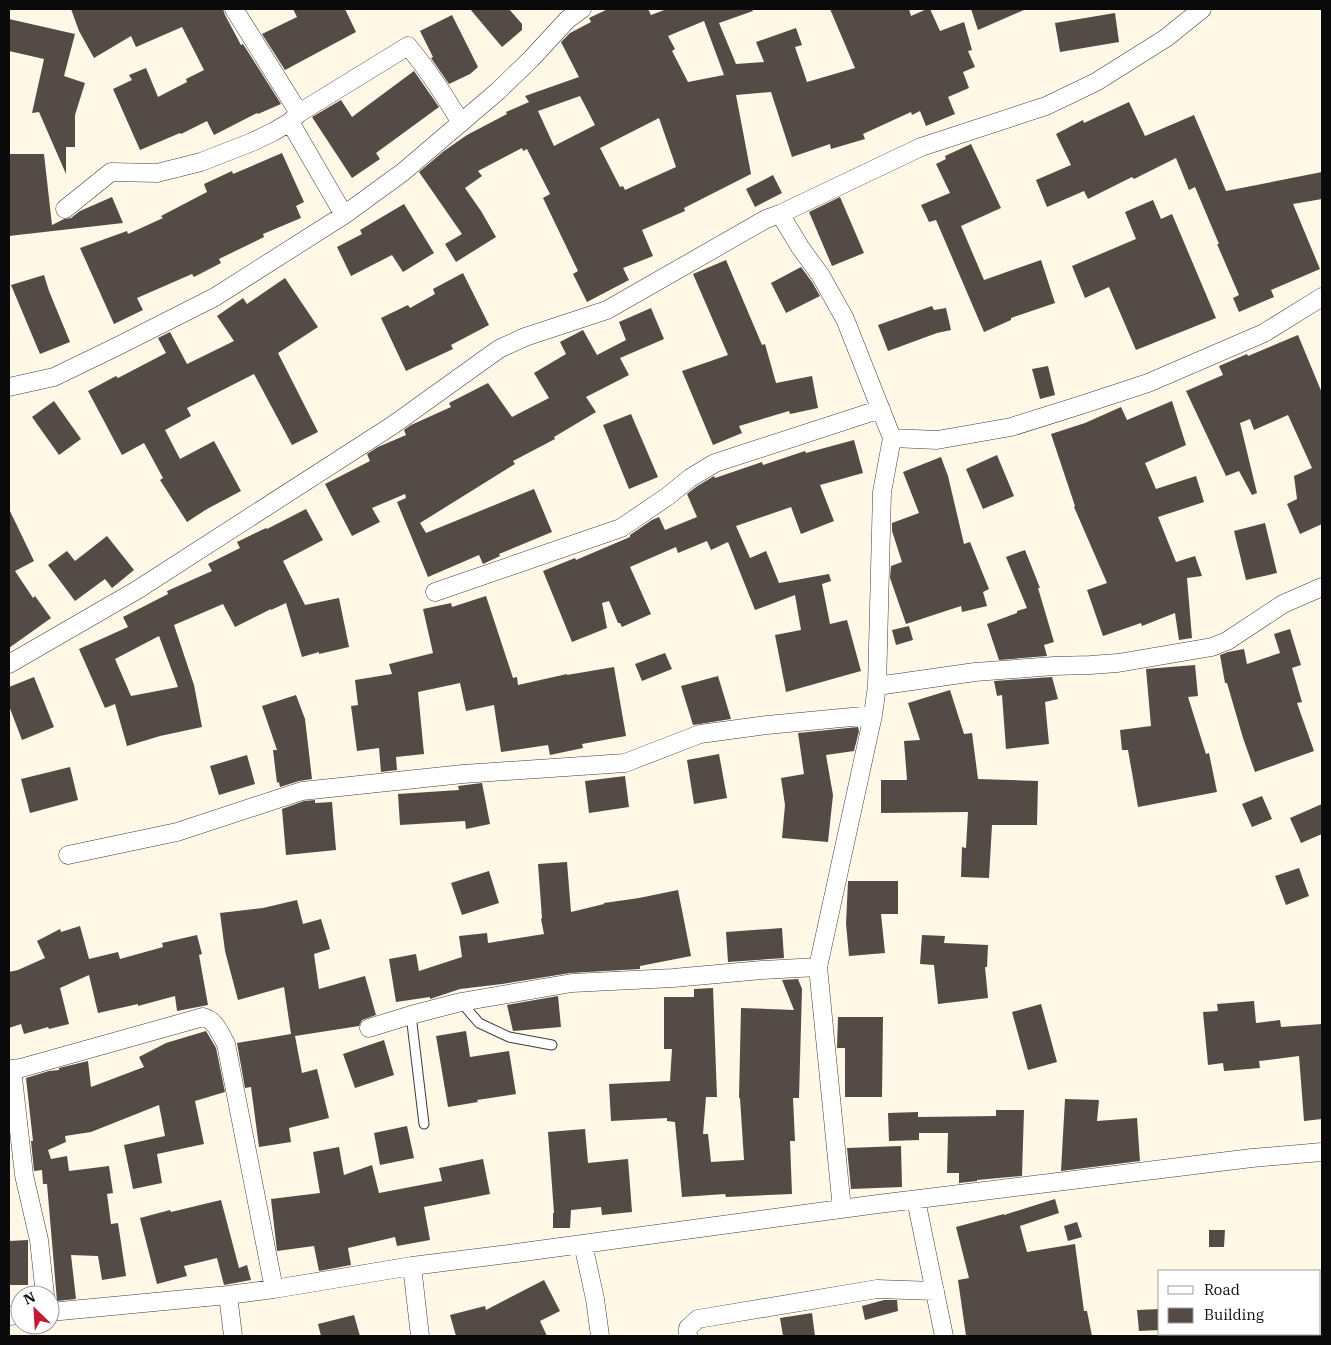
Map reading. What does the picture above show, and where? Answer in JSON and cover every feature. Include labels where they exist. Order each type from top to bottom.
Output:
[{"type":"street","points":[[234,9],[295,118],[344,215]]},
{"type":"street","points":[[9,387],[54,377],[215,297],[344,215],[403,172],[498,91],[568,20],[582,9]]},
{"type":"street","points":[[9,664],[137,590],[393,424],[499,349],[525,337],[607,310],[766,219],[921,147],[1046,106],[1096,82],[1166,38],[1202,9]]},
{"type":"street","points":[[65,209],[111,172],[157,173],[201,162],[252,142],[273,132],[408,46],[426,67],[461,123]]},
{"type":"street","points":[[780,214],[821,276],[845,319],[892,438],[882,492],[877,686],[873,715],[818,967],[842,1209]]},
{"type":"street","points":[[892,438],[937,440],[992,431],[1081,405],[1148,382],[1264,333],[1322,297]]},
{"type":"street","points":[[436,592],[621,528],[668,496],[690,478],[715,463],[881,409]]},
{"type":"street","points":[[877,686],[975,672],[1118,663],[1212,647],[1227,641],[1283,604],[1322,587]]},
{"type":"street","points":[[68,855],[177,832],[302,791],[463,774],[625,763],[700,734],[767,725],[873,715]]},
{"type":"street","points":[[369,1028],[411,1014],[461,1002],[572,983],[672,978],[818,967]]},
{"type":"street","points":[[44,1285],[39,1240],[23,1166],[10,1069],[21,1068],[203,1017],[209,1018],[216,1025],[226,1044],[274,1289]]},
{"type":"street","points":[[60,1311],[228,1295],[412,1266],[842,1209],[1322,1152]]},
{"type":"street","points":[[916,1200],[944,1336]]},
{"type":"street","points":[[583,1244],[595,1299],[600,1336]]},
{"type":"street","points":[[412,1266],[420,1336]]},
{"type":"street","points":[[688,1336],[688,1328],[698,1319],[877,1290],[935,1291]]},
{"type":"street","points":[[228,1295],[233,1336]]},
{"type":"lane","points":[[461,1002],[479,1023],[509,1036],[552,1045]]},
{"type":"lane","points":[[411,1014],[424,1124]]},
{"type":"building","points":[[71,9],[223,9],[241,45],[243,44],[281,104],[257,113],[214,135],[207,121],[181,134],[140,150],[113,89],[132,80],[129,75],[146,68],[158,97],[187,82],[186,79],[204,70],[182,27],[136,47],[131,36],[94,58],[79,31]]},
{"type":"building","points":[[293,9],[345,9],[356,32],[285,70],[262,34],[297,17]]},
{"type":"building","points":[[470,9],[509,9],[522,24],[522,30],[502,47]]},
{"type":"building","points":[[608,9],[648,9],[651,15],[667,9],[752,9],[753,11],[719,23],[736,64],[764,62],[756,42],[796,28],[802,45],[795,47],[807,82],[855,68],[830,9],[909,9],[911,16],[930,9],[940,31],[964,22],[972,50],[968,51],[975,67],[963,72],[969,88],[948,97],[955,114],[926,126],[920,111],[912,115],[911,112],[863,134],[865,139],[831,149],[830,144],[792,157],[771,92],[736,95],[751,174],[684,208],[685,211],[642,230],[653,256],[623,268],[629,280],[587,302],[573,274],[578,271],[543,198],[550,194],[527,149],[523,151],[522,148],[478,171],[482,176],[465,188],[496,237],[456,262],[445,244],[462,234],[419,172],[467,135],[507,114],[506,112],[529,102],[525,96],[579,77],[561,42],[570,33],[591,22],[589,18]],"holes":[[[704,21],[724,75],[688,82],[672,51],[675,49],[668,36]],[[580,96],[595,125],[554,146],[538,111]],[[659,118],[676,167],[625,190],[623,186],[620,187],[600,148]]]},
{"type":"building","points":[[971,9],[1026,9],[978,30]]},
{"type":"building","points":[[1115,13],[1119,42],[1060,52],[1055,23]]},
{"type":"building","points":[[452,15],[478,67],[470,74],[449,84],[431,58],[433,57],[420,31]]},
{"type":"building","points":[[9,19],[75,34],[64,76],[85,83],[75,115],[75,147],[66,147],[66,174],[39,112],[32,113],[44,59],[9,51]]},
{"type":"building","points":[[414,71],[439,107],[376,153],[380,159],[352,178],[312,117],[341,100],[352,117]]},
{"type":"building","points":[[1129,102],[1145,136],[1194,115],[1226,191],[1322,172],[1322,199],[1293,204],[1320,269],[1271,290],[1274,297],[1239,312],[1233,298],[1239,295],[1217,244],[1219,244],[1195,187],[1189,190],[1176,158],[1088,199],[1084,191],[1047,207],[1036,180],[1071,165],[1056,134],[1083,120],[1084,123]]},
{"type":"building","points":[[971,144],[1001,208],[961,226],[984,280],[1041,260],[1055,303],[1011,318],[1011,320],[984,332],[936,220],[929,222],[921,205],[950,193],[936,164],[946,159],[945,156]]},
{"type":"building","points":[[282,153],[304,202],[296,206],[301,218],[263,234],[264,237],[219,259],[221,263],[194,277],[192,274],[137,298],[143,310],[114,324],[80,248],[127,231],[128,234],[163,218],[161,216],[207,192],[204,184],[232,171],[233,174]]},
{"type":"building","points":[[9,154],[44,154],[52,225],[71,218],[80,211],[112,197],[123,223],[9,236]]},
{"type":"building","points":[[773,175],[782,193],[755,207],[746,189]]},
{"type":"building","points":[[840,197],[864,253],[832,266],[809,212]]},
{"type":"building","points":[[1153,200],[1161,219],[1172,214],[1216,318],[1136,350],[1109,287],[1085,298],[1072,266],[1136,239],[1125,212]]},
{"type":"building","points":[[404,204],[434,253],[403,272],[392,255],[351,276],[337,247],[362,234],[360,230]]},
{"type":"building","points":[[726,260],[762,345],[765,344],[776,383],[812,376],[818,408],[790,414],[789,411],[739,426],[742,433],[713,445],[682,371],[728,355],[693,274]]},
{"type":"building","points":[[801,267],[820,296],[786,313],[771,283]]},
{"type":"building","points":[[463,273],[489,325],[451,345],[453,349],[406,371],[381,318],[408,305],[410,308],[435,294],[433,289]]},
{"type":"building","points":[[44,275],[70,342],[40,354],[11,285]]},
{"type":"building","points":[[285,278],[318,327],[278,353],[318,432],[292,445],[254,374],[187,408],[191,416],[165,430],[180,459],[214,441],[241,491],[187,522],[160,480],[163,478],[144,443],[122,455],[88,391],[166,353],[158,338],[170,332],[187,364],[234,341],[217,316],[243,298],[247,304]]},
{"type":"building","points":[[932,306],[934,310],[946,308],[951,330],[937,333],[888,351],[878,325]]},
{"type":"building","points":[[651,308],[664,339],[620,358],[629,375],[586,397],[596,412],[554,437],[555,439],[513,461],[515,464],[420,523],[426,533],[534,489],[552,532],[499,554],[500,556],[483,564],[479,555],[428,577],[397,502],[406,498],[405,494],[372,508],[380,522],[352,536],[325,484],[370,461],[367,454],[406,435],[404,430],[411,425],[451,407],[449,403],[488,383],[512,417],[549,398],[534,373],[566,354],[560,342],[583,330],[597,355],[626,340],[619,322]]},
{"type":"building","points":[[1298,335],[1322,393],[1322,524],[1300,534],[1287,504],[1297,499],[1294,476],[1312,468],[1288,415],[1254,430],[1250,419],[1240,423],[1257,493],[1252,495],[1239,471],[1226,476],[1186,391],[1223,375],[1219,366]]},
{"type":"building","points":[[1048,366],[1055,395],[1040,399],[1032,369]]},
{"type":"building","points":[[54,401],[81,439],[59,455],[32,417]]},
{"type":"building","points":[[1172,401],[1186,445],[1145,463],[1156,489],[1196,476],[1204,502],[1158,517],[1176,562],[1195,556],[1202,576],[1187,578],[1192,638],[1179,640],[1175,613],[1142,626],[1141,623],[1103,636],[1087,590],[1107,583],[1074,507],[1051,434],[1085,423],[1121,407],[1127,420]]},
{"type":"building","points":[[631,414],[658,477],[629,489],[603,425]]},
{"type":"building","points":[[854,440],[863,473],[820,485],[834,521],[801,534],[791,507],[736,526],[750,558],[766,551],[779,583],[829,574],[831,581],[822,584],[830,624],[847,620],[861,671],[786,692],[775,635],[801,630],[795,595],[755,610],[728,542],[711,550],[707,541],[678,553],[676,547],[630,567],[651,614],[622,627],[618,623],[609,601],[602,603],[607,628],[572,642],[543,571],[575,558],[576,560],[630,537],[630,535],[659,517],[665,530],[697,517],[687,494],[714,476],[715,478],[762,462],[763,465],[805,451],[806,453]]},
{"type":"building","points":[[997,455],[1014,496],[983,509],[966,469]]},
{"type":"building","points":[[941,457],[948,476],[964,544],[970,542],[989,589],[983,592],[987,606],[962,612],[961,606],[906,624],[890,578],[891,566],[902,562],[892,531],[892,523],[919,513],[903,472]]},
{"type":"building","points":[[9,509],[34,561],[15,571],[33,598],[35,596],[51,618],[9,648]]},
{"type":"building","points":[[306,509],[323,540],[283,561],[305,605],[339,598],[349,647],[302,657],[286,603],[235,627],[223,604],[174,625],[194,685],[202,727],[160,736],[127,746],[115,704],[105,708],[79,649],[128,627],[123,617],[168,594],[167,591],[212,571],[208,564],[240,548],[237,542]],"holes":[[[159,636],[178,687],[131,696],[115,659]]]},
{"type":"building","points":[[1265,523],[1277,573],[1246,580],[1234,531]]},
{"type":"building","points":[[107,536],[134,570],[112,588],[105,579],[75,601],[48,565],[67,551],[75,561]]},
{"type":"building","points":[[1025,550],[1040,588],[1038,588],[1054,642],[1044,645],[1047,656],[999,660],[987,624],[1027,608],[1006,557]]},
{"type":"building","points":[[486,596],[513,678],[517,677],[518,685],[567,674],[614,667],[626,736],[582,744],[583,748],[550,755],[548,745],[501,752],[494,705],[466,711],[460,683],[418,692],[424,754],[396,757],[397,770],[381,772],[379,748],[357,751],[351,706],[358,705],[355,680],[392,674],[389,664],[433,653],[423,609],[451,603],[452,607]]},
{"type":"building","points":[[909,626],[913,640],[896,645],[892,630]]},
{"type":"building","points":[[1290,629],[1301,665],[1292,668],[1302,702],[1297,703],[1314,751],[1255,772],[1227,683],[1225,683],[1220,655],[1244,649],[1247,664],[1280,653],[1274,634]]},
{"type":"building","points":[[665,653],[672,669],[642,681],[635,664]]},
{"type":"building","points":[[1195,665],[1198,696],[1188,697],[1206,754],[1209,753],[1217,792],[1138,807],[1128,750],[1122,750],[1120,730],[1151,726],[1146,669]]},
{"type":"building","points":[[718,676],[731,719],[693,725],[681,686]]},
{"type":"building","points":[[34,677],[54,727],[22,740],[9,706],[9,687]]},
{"type":"building","points":[[1052,677],[1058,699],[1045,702],[1049,744],[1006,749],[1002,695],[997,696],[994,681]]},
{"type":"building","points":[[950,690],[964,734],[972,733],[978,779],[1038,781],[1037,825],[992,825],[989,878],[961,877],[962,847],[966,848],[968,812],[881,813],[881,780],[907,780],[904,741],[920,740],[908,703]]},
{"type":"building","points":[[296,695],[305,719],[312,779],[280,787],[279,782],[277,783],[273,750],[277,750],[262,706]]},
{"type":"building","points":[[858,727],[859,731],[854,751],[826,755],[833,795],[828,842],[782,838],[785,805],[781,778],[804,774],[798,733]]},
{"type":"building","points":[[719,754],[727,798],[694,804],[687,760]]},
{"type":"building","points":[[247,755],[255,784],[219,795],[210,766]]},
{"type":"building","points":[[70,767],[78,800],[30,813],[21,779]]},
{"type":"building","points":[[625,776],[629,807],[589,813],[585,781]]},
{"type":"building","points":[[482,783],[490,824],[466,829],[465,821],[400,825],[398,794],[459,790],[458,786]]},
{"type":"building","points":[[1262,796],[1272,819],[1252,827],[1242,804]]},
{"type":"building","points":[[315,800],[315,803],[332,802],[336,850],[286,855],[282,809],[304,801]]},
{"type":"building","points":[[1322,804],[1322,834],[1301,843],[1290,818]]},
{"type":"building","points":[[567,862],[571,912],[604,903],[678,890],[691,956],[640,966],[640,969],[570,973],[460,989],[430,999],[430,997],[396,1002],[389,959],[416,954],[419,971],[462,957],[459,936],[487,933],[488,943],[544,934],[541,919],[538,864]]},
{"type":"building","points":[[1299,868],[1309,896],[1286,905],[1275,876]]},
{"type":"building","points":[[489,871],[499,903],[462,915],[451,883]]},
{"type":"building","points":[[848,881],[898,881],[898,914],[881,914],[885,953],[849,956],[846,924]]},
{"type":"building","points":[[297,900],[303,924],[321,919],[330,949],[314,954],[319,989],[365,976],[376,1015],[362,1020],[359,1026],[295,1036],[302,1073],[317,1069],[329,1118],[289,1128],[291,1142],[259,1147],[251,1087],[245,1088],[237,1043],[291,1034],[284,987],[238,1000],[225,951],[220,913],[263,908]]},
{"type":"building","points":[[80,926],[89,959],[118,952],[120,959],[163,947],[162,943],[197,935],[202,954],[199,955],[208,1005],[177,1011],[175,996],[138,1006],[138,1004],[98,1013],[89,975],[60,988],[69,1024],[49,1029],[48,1027],[24,1034],[21,1024],[9,1028],[9,972],[45,958],[37,941],[60,929],[61,932]]},
{"type":"building","points":[[782,928],[784,958],[728,962],[726,932]]},
{"type":"building","points":[[922,935],[945,936],[944,943],[988,945],[987,967],[985,967],[988,998],[938,1004],[934,965],[920,964]]},
{"type":"building","points":[[798,979],[802,989],[799,1098],[793,1098],[795,1141],[790,1141],[792,1194],[726,1197],[725,1194],[682,1197],[675,1122],[667,1121],[667,1118],[611,1121],[609,1084],[670,1081],[672,1049],[664,1049],[664,997],[694,997],[694,989],[713,988],[717,1097],[706,1097],[703,1134],[708,1134],[711,1162],[744,1160],[739,1098],[741,1008],[794,1010],[782,980]]},
{"type":"building","points":[[558,996],[561,1027],[513,1031],[507,1005]]},
{"type":"building","points":[[1254,1001],[1256,1023],[1280,1020],[1281,1027],[1322,1024],[1322,1119],[1304,1121],[1299,1056],[1259,1061],[1260,1068],[1224,1071],[1223,1063],[1208,1065],[1203,1012],[1218,1011],[1217,1004]]},
{"type":"building","points":[[1041,1004],[1057,1062],[1028,1070],[1012,1012]]},
{"type":"building","points":[[838,1017],[883,1017],[882,1097],[845,1097],[845,1048],[837,1048]]},
{"type":"building","points":[[206,1031],[216,1048],[225,1092],[195,1101],[204,1144],[157,1154],[162,1183],[133,1189],[124,1145],[165,1136],[159,1105],[91,1132],[65,1136],[66,1142],[48,1150],[51,1159],[67,1156],[69,1171],[109,1166],[113,1193],[107,1194],[111,1224],[118,1223],[126,1276],[102,1280],[98,1256],[71,1255],[76,1299],[60,1301],[60,1285],[56,1285],[47,1184],[43,1184],[42,1170],[34,1171],[31,1141],[33,1141],[26,1078],[88,1061],[91,1087],[144,1067],[139,1057],[166,1043]]},
{"type":"building","points":[[466,1031],[470,1057],[509,1051],[516,1094],[448,1107],[436,1036]]},
{"type":"building","points":[[384,1040],[394,1075],[355,1088],[343,1054]]},
{"type":"building","points":[[1065,1099],[1099,1100],[1097,1121],[1137,1118],[1140,1161],[1061,1171]]},
{"type":"building","points":[[996,1110],[1024,1110],[1022,1176],[959,1183],[959,1173],[947,1173],[948,1133],[919,1133],[919,1140],[889,1141],[888,1113],[918,1112],[918,1117],[996,1116]]},
{"type":"building","points":[[407,1126],[414,1158],[380,1165],[374,1133]]},
{"type":"building","points":[[585,1129],[588,1163],[628,1159],[632,1212],[602,1215],[601,1207],[571,1210],[570,1228],[553,1228],[554,1213],[548,1132]]},
{"type":"building","points":[[901,1146],[902,1187],[851,1189],[847,1148]]},
{"type":"building","points":[[339,1147],[344,1175],[372,1165],[379,1193],[442,1181],[439,1168],[483,1159],[490,1194],[424,1207],[430,1240],[397,1246],[395,1237],[348,1248],[351,1265],[319,1271],[314,1246],[277,1251],[271,1199],[320,1193],[313,1152]]},
{"type":"building","points":[[1055,1199],[1059,1213],[1020,1226],[1027,1252],[1075,1244],[1084,1311],[1087,1311],[1092,1336],[966,1336],[958,1280],[969,1278],[956,1227],[1004,1215]]},
{"type":"building","points":[[221,1200],[239,1268],[247,1265],[251,1280],[224,1285],[217,1258],[184,1266],[187,1276],[157,1284],[140,1218]]},
{"type":"building","points":[[1077,1222],[1082,1237],[1068,1241],[1064,1226]]},
{"type":"building","points":[[1209,1230],[1225,1230],[1224,1247],[1209,1247]]},
{"type":"building","points":[[28,1240],[28,1285],[9,1285],[9,1241]]},
{"type":"building","points":[[544,1280],[560,1311],[540,1321],[547,1336],[456,1336],[450,1315],[485,1306],[486,1310]]},
{"type":"building","points":[[884,1300],[897,1300],[898,1311],[865,1320],[862,1306]]},
{"type":"building","points":[[1158,1309],[1158,1330],[1139,1331],[1137,1310]]},
{"type":"building","points":[[812,1313],[815,1336],[783,1336],[780,1318]]},
{"type":"building","points":[[354,1315],[360,1336],[321,1336],[318,1324]]}]
